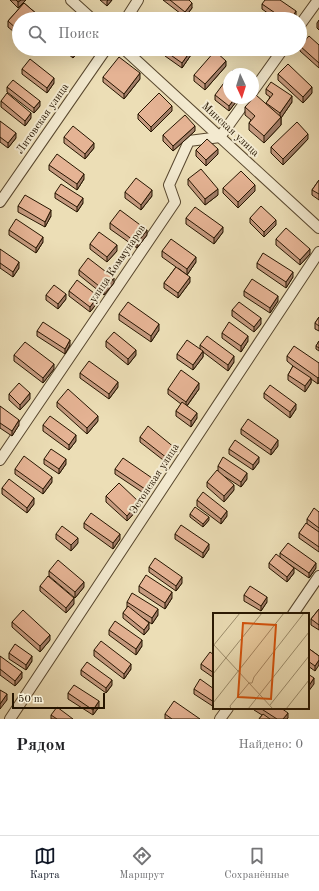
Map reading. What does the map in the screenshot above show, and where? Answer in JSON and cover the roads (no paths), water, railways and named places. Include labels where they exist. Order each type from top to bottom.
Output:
[{"type":"street","points":[[71,0],[84,12]]},
{"type":"street","points":[[130,12],[138,0]]},
{"type":"street","points":[[307,15],[318,0]]},
{"type":"street","name":"Литовская улица","points":[[0,202],[101,56]]},
{"type":"street","name":"Минская улица","points":[[132,56],[319,228]]},
{"type":"street","points":[[259,83],[278,56]]},
{"type":"street","points":[[220,137],[244,104]]},
{"type":"street","name":"улица Коммунаров","points":[[0,460],[175,202],[170,185],[189,141],[220,137]]},
{"type":"street","name":"Эстонская улица","points":[[10,719],[319,252]]},
{"type":"street","points":[[294,613],[319,576]]},
{"type":"street","points":[[220,719],[227,709]]}]
